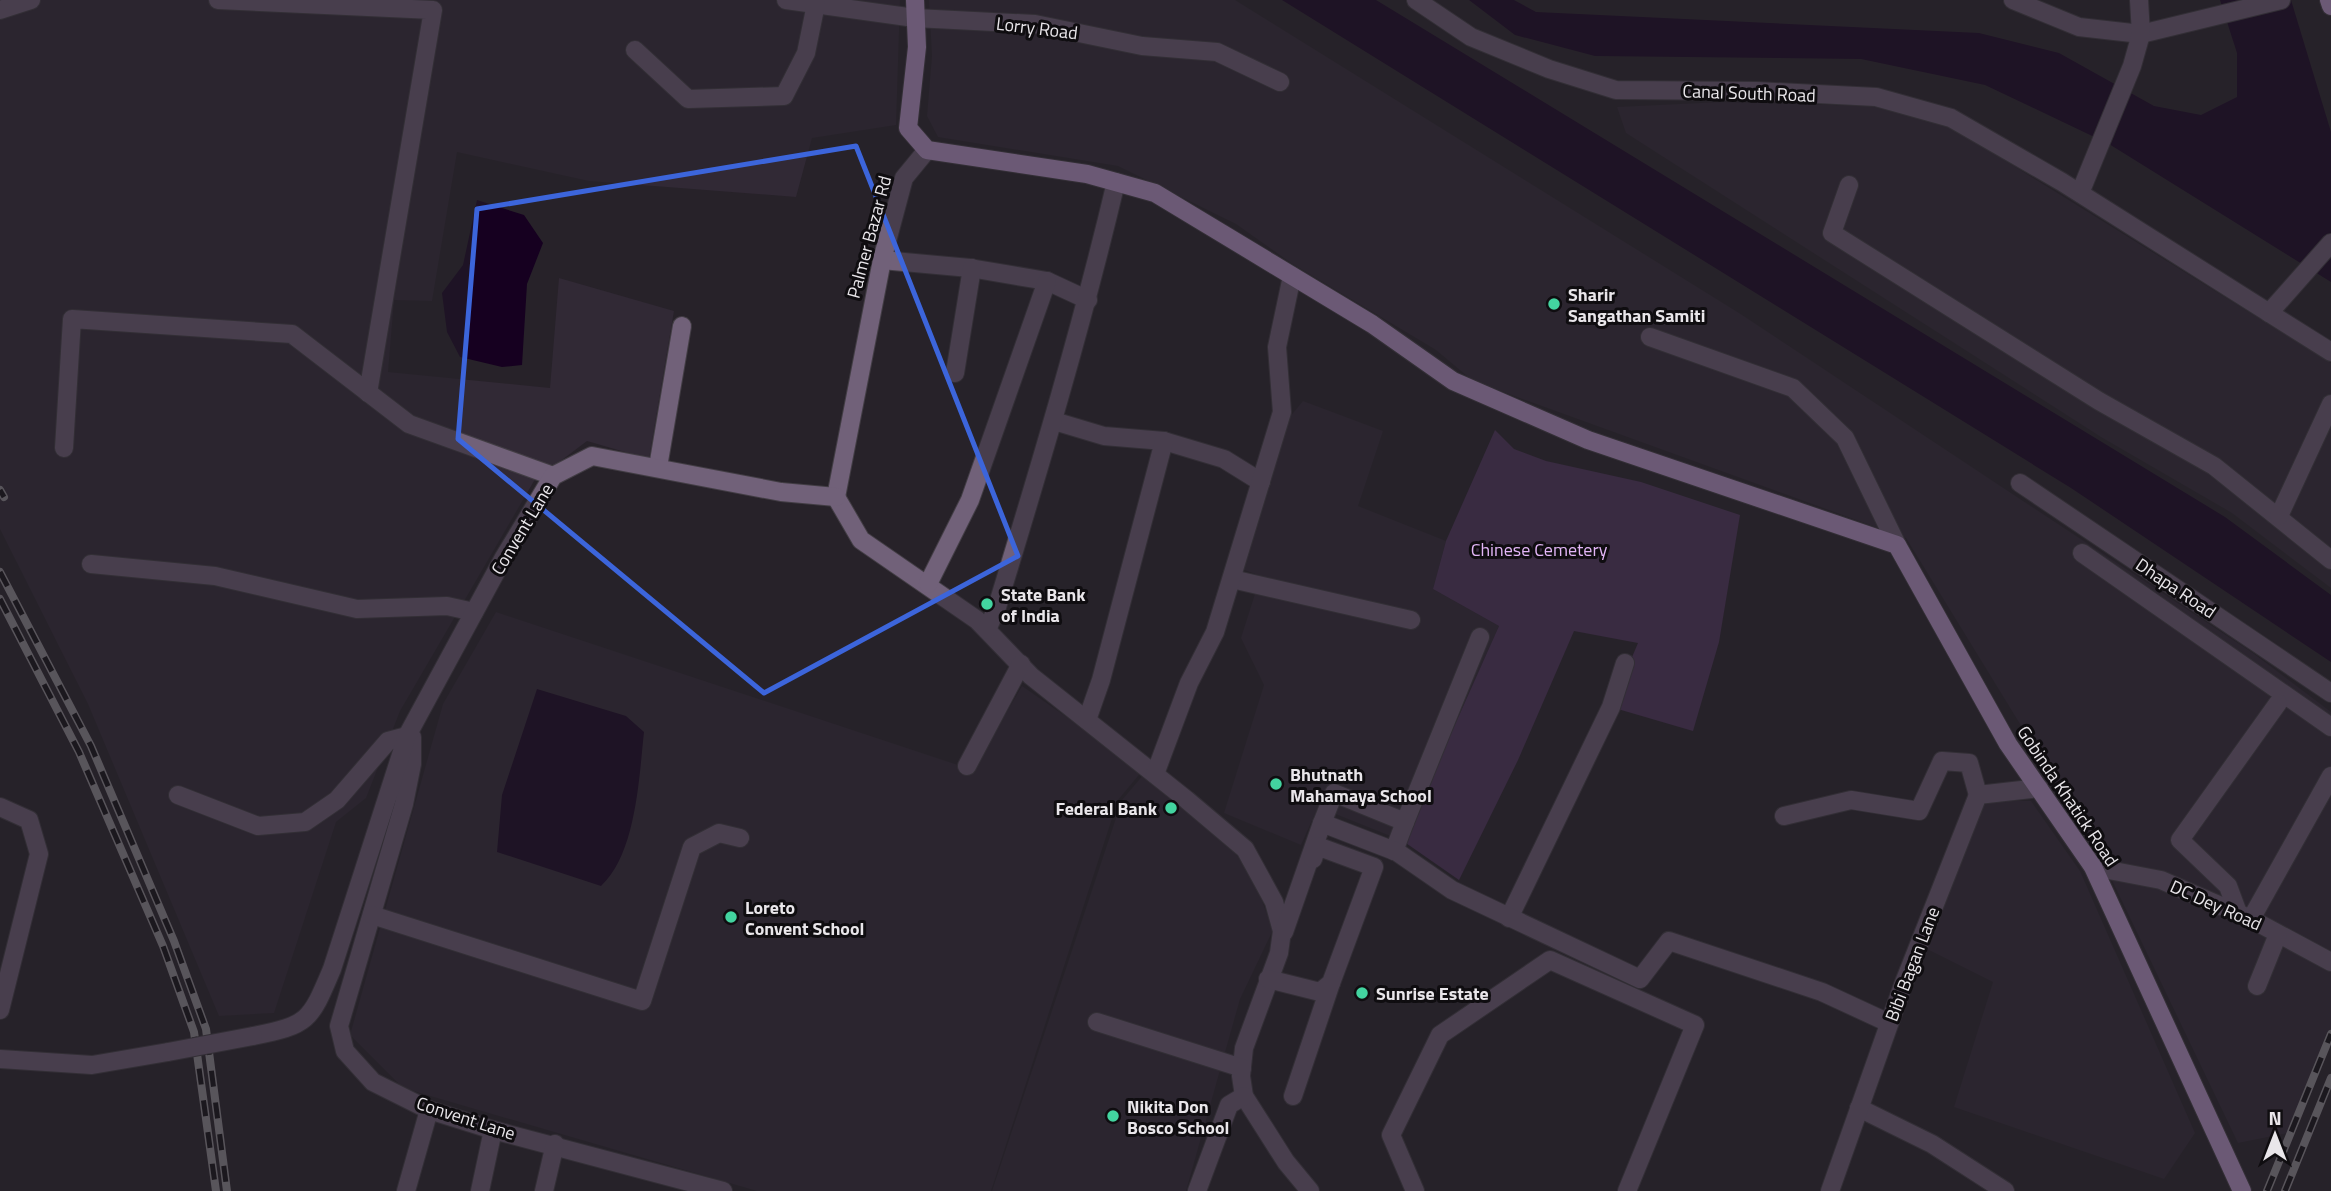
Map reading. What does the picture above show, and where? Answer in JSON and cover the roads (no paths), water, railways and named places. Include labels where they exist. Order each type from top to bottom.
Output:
[{"type":"main road","points":[[2329,0],[2331,6]]},
{"type":"main road","points":[[915,9],[917,47],[908,128],[927,150],[1087,173],[1155,193],[1372,324],[1454,381],[1588,440],[1897,545]]},
{"type":"main road","name":"Gobinda Khatick Road","points":[[1897,545],[1975,690],[2093,867],[2237,1188]]},
{"type":"street","points":[[0,9],[31,0]]},
{"type":"street","points":[[218,0],[433,10],[368,393]]},
{"type":"street","name":"Lorry Road","points":[[786,0],[915,9],[1035,24],[1142,46],[1217,52],[1280,82]]},
{"type":"street","name":"Canal South Road","points":[[1416,0],[1471,37],[1549,69],[1616,90],[1756,91],[1876,97],[1951,118],[2080,193],[2331,352]]},
{"type":"street","points":[[2013,0],[2079,27],[2141,34],[2160,32],[2281,0]]},
{"type":"street","points":[[2080,193],[2111,121],[2141,34],[2139,0]]},
{"type":"street","points":[[635,50],[688,99],[784,96],[806,53],[816,4]]},
{"type":"street","name":"Palmer Bazar Rd","points":[[836,497],[882,260],[904,178],[927,150]]},
{"type":"street","points":[[987,630],[1054,421],[1088,300],[1116,182]]},
{"type":"street","points":[[1849,185],[1832,233],[2099,401],[2214,466],[2331,560]]},
{"type":"street","points":[[2269,313],[2331,243]]},
{"type":"street","points":[[882,260],[972,268],[1047,281],[1088,300]]},
{"type":"street","points":[[956,373],[972,268]]},
{"type":"street","points":[[1155,774],[1189,683],[1216,632],[1282,412],[1278,347],[1292,276]]},
{"type":"street","points":[[928,584],[970,500],[1047,281]]},
{"type":"street","points":[[64,449],[72,319],[292,334],[409,424],[554,476]]},
{"type":"street","points":[[658,467],[682,326]]},
{"type":"street","points":[[1650,337],[1793,388],[1845,438],[1897,545]]},
{"type":"street","points":[[2279,516],[2331,404]]},
{"type":"street","points":[[1054,421],[1104,436],[1164,441],[1224,458],[1261,482]]},
{"type":"street","points":[[1087,720],[1101,680],[1164,441]]},
{"type":"street","name":"Convent Lane","points":[[0,1059],[92,1065],[295,1028],[316,1006],[332,969],[409,732],[474,612],[554,476],[592,456],[781,492],[836,497]]},
{"type":"street","name":"Dhapa Road","points":[[2020,483],[2331,693]]},
{"type":"street","points":[[836,497],[861,540],[928,584],[987,630],[1031,676],[1245,849],[1274,902],[1285,933]]},
{"type":"street","points":[[2082,553],[2331,727]]},
{"type":"street","points":[[91,564],[215,576],[357,609],[447,606],[474,612]]},
{"type":"street","points":[[1232,579],[1410,620]]},
{"type":"street","points":[[1394,851],[1480,637]]},
{"type":"street","points":[[1509,918],[1611,707],[1625,663]]},
{"type":"street","points":[[967,766],[1021,664]]},
{"type":"street","points":[[2278,703],[2180,840],[2228,886],[2245,916],[2331,776]]},
{"type":"street","points":[[178,795],[258,826],[305,822],[338,800],[388,741],[409,732]]},
{"type":"street","name":"Convent Lane","points":[[409,732],[412,764],[404,804],[339,1026],[345,1051],[373,1082],[429,1110],[493,1130],[555,1144],[723,1191]]},
{"type":"street","points":[[1784,816],[1851,800],[1919,811],[1942,761],[1969,763],[1978,795],[2039,788]]},
{"type":"street","points":[[1310,1191],[1286,1162],[1244,1096],[1244,1048],[1271,979],[1334,793],[1405,822]]},
{"type":"street","name":"Bibi Bagan Lane","points":[[1830,1191],[1889,1023],[1978,795]]},
{"type":"street","points":[[0,807],[29,820],[39,854],[0,1010]]},
{"type":"street","points":[[1322,823],[1394,851],[1452,890],[1640,979],[1669,941],[1822,992],[1889,1023]]},
{"type":"street","points":[[372,915],[642,1001],[692,846],[719,834],[740,838]]},
{"type":"street","points":[[1285,933],[1317,846],[1374,867],[1293,1096]]},
{"type":"street","name":"DC Dey Road","points":[[2093,867],[2161,880],[2245,916],[2331,962]]},
{"type":"street","points":[[2257,986],[2278,934]]},
{"type":"street","points":[[1415,1191],[1391,1135],[1440,1035],[1550,960],[1695,1025],[1627,1191]]},
{"type":"street","points":[[1271,979],[1320,992],[1331,983]]},
{"type":"street","points":[[1097,1022],[1242,1068]]},
{"type":"street","points":[[1197,1191],[1229,1105],[1244,1096]]},
{"type":"street","points":[[1859,1108],[1932,1144],[2005,1191]]},
{"type":"street","points":[[406,1191],[429,1110]]},
{"type":"street","points":[[480,1191],[493,1130]]},
{"type":"street","points":[[544,1191],[555,1144]]},
{"type":"railway","points":[[0,490],[4,497]]},
{"type":"railway","points":[[0,572],[91,746],[174,941],[206,1029],[227,1191]]},
{"type":"railway","points":[[0,599],[79,752],[163,946],[194,1032],[216,1191]]},
{"type":"railway","points":[[2267,1191],[2331,1034]]},
{"type":"railway","points":[[2285,1191],[2331,1078]]},
{"type":"place","name":"Sharir Sangathan Samiti","points":[[1554,304]]},
{"type":"place","name":"State Bank of India","points":[[987,604]]},
{"type":"place","name":"Bhutnath Mahamaya School","points":[[1276,784]]},
{"type":"place","name":"Federal Bank","points":[[1171,808]]},
{"type":"place","name":"Loreto Convent School","points":[[731,917]]},
{"type":"place","name":"Sunrise Estate","points":[[1362,993]]},
{"type":"place","name":"Nikita Don Bosco School","points":[[1113,1116]]},
{"type":"park label","name":"Chinese Cemetery","points":[[1539,549]]}]
